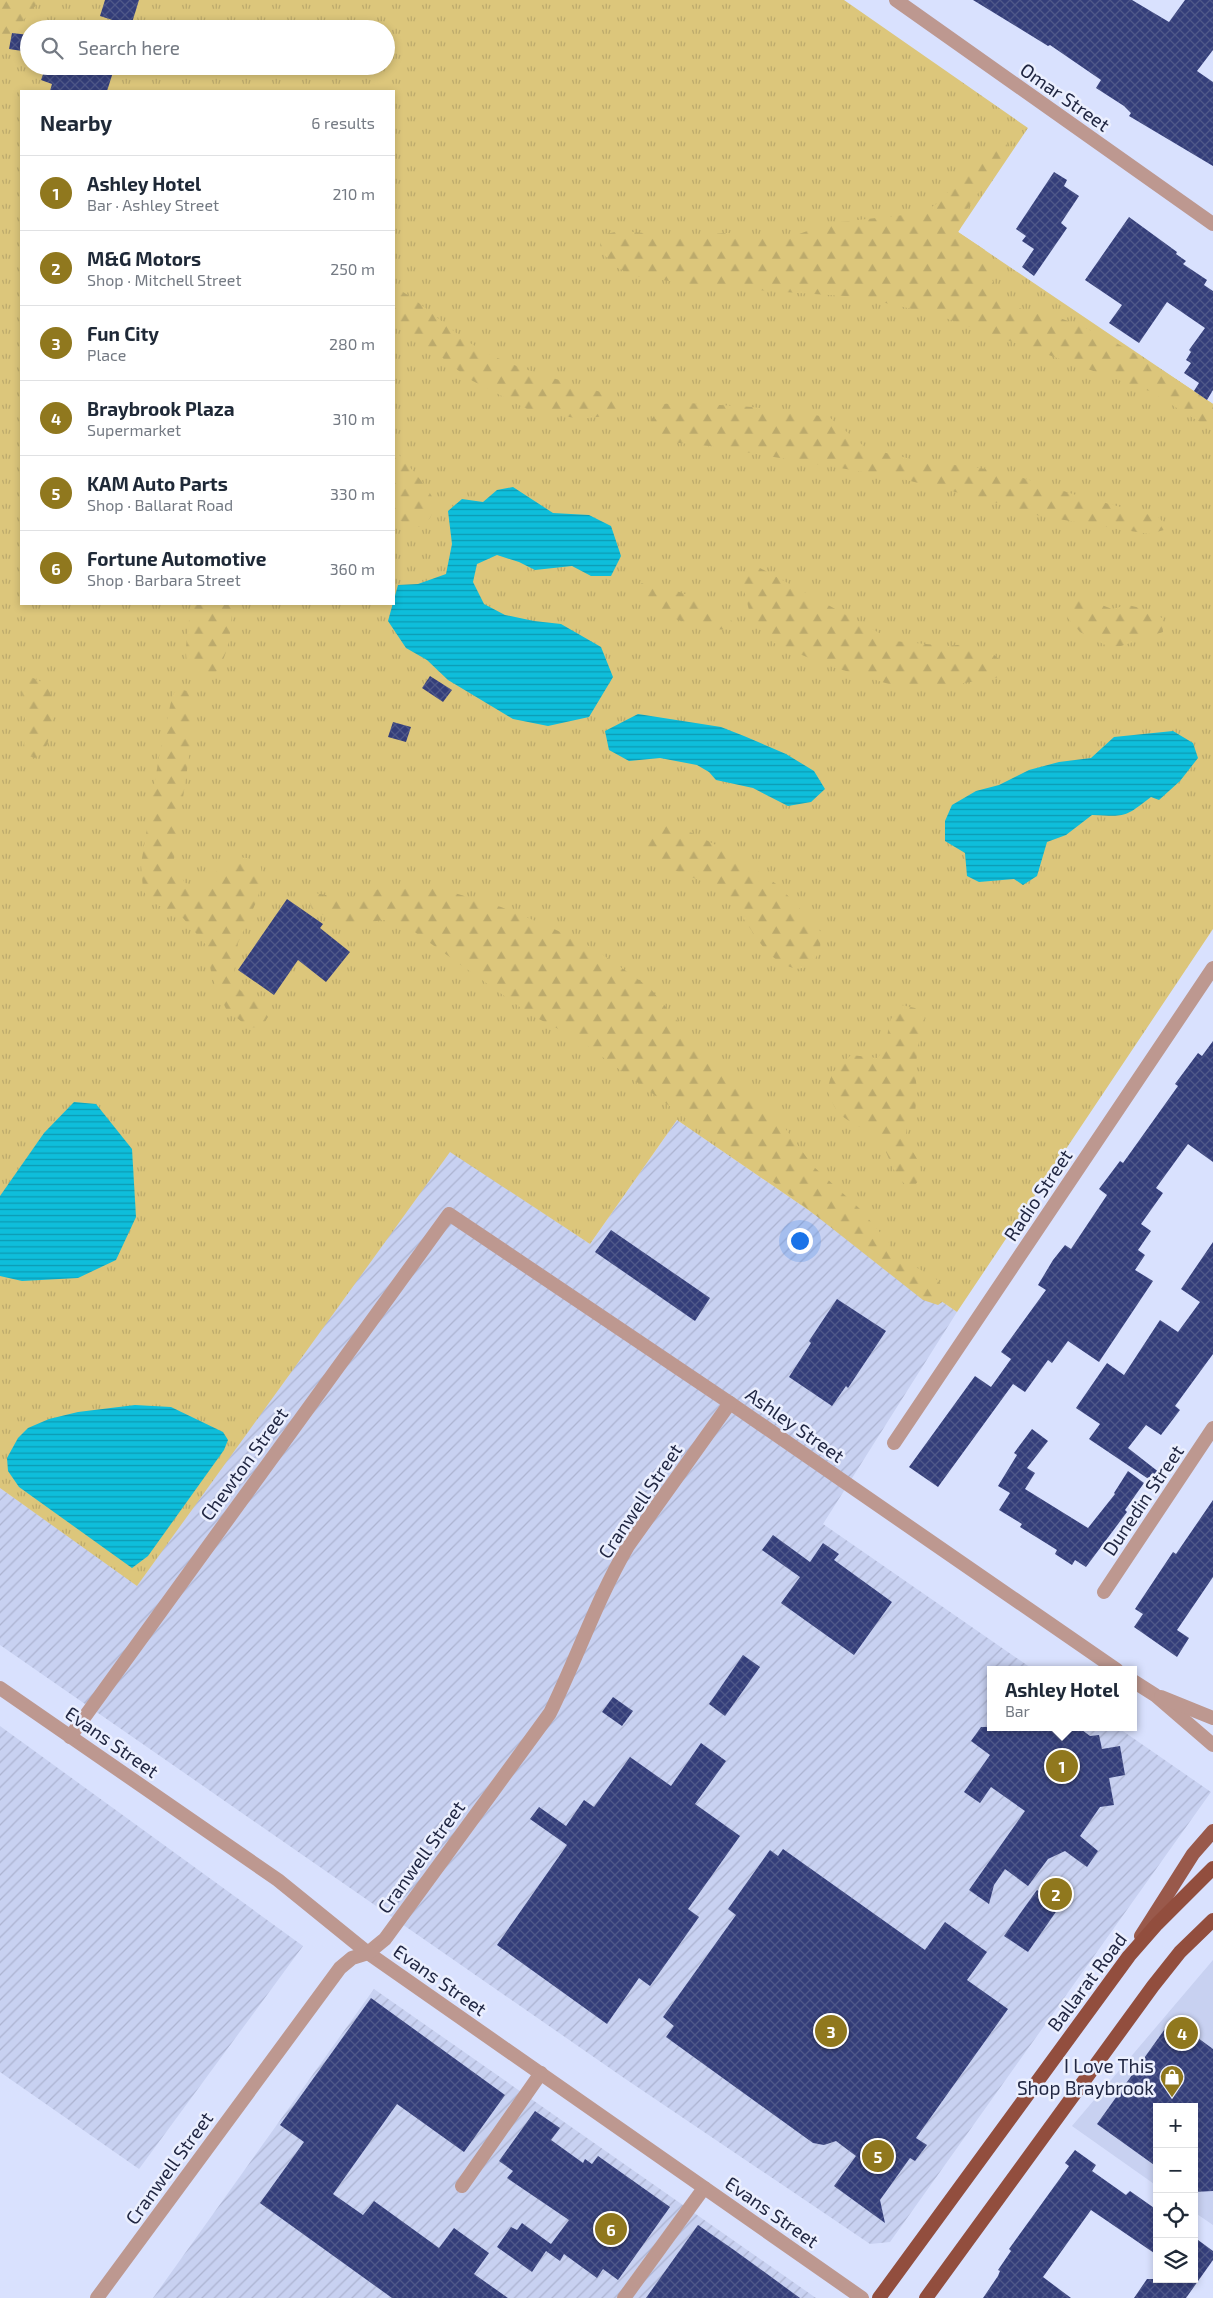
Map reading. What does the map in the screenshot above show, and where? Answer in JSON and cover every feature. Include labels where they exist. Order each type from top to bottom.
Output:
[{"type":"highway","name":"Ballarat Road","points":[[879,2298],[1129,1956],[1156,1924],[1213,1868]]},
{"type":"highway","points":[[926,2298],[1153,1986],[1180,1952],[1213,1920]]},
{"type":"main road","points":[[1129,1956],[1193,1854],[1213,1831]]},
{"type":"street","name":"Omar Street","points":[[896,0],[1213,224]]},
{"type":"street","name":"Radio Street","points":[[894,1443],[1213,968]]},
{"type":"street","name":"Ashley Street","points":[[449,1214],[730,1403],[1111,1666]]},
{"type":"street","name":"Chewton Street","points":[[70,1736],[449,1214]]},
{"type":"street","name":"Cranwell Street","points":[[97,2298],[340,1968],[352,1958],[368,1953],[385,1939],[550,1713],[569,1675],[616,1565],[730,1403]]},
{"type":"street","name":"Dunedin Street","points":[[1104,1592],[1213,1428]]},
{"type":"street","points":[[1137,1683],[1156,1695],[1200,1736],[1213,1751]]},
{"type":"street","name":"Evans Street","points":[[0,1688],[278,1880],[368,1953],[862,2298]]},
{"type":"street","points":[[1156,1695],[1213,1718]]},
{"type":"street","points":[[1200,1736],[1213,1745]]},
{"type":"street","points":[[462,2186],[541,2073]]},
{"type":"street","points":[[624,2298],[704,2188]]},
{"type":"shaded area","points":[[677,1120],[957,1312],[823,1524],[1028,1666],[987,1666],[987,1731],[1123,1731],[1211,1792],[890,2242],[870,2244],[624,2078],[0,1645],[0,1488],[137,1585],[450,1151],[590,1244]]},
{"type":"shaded area","points":[[0,1726],[303,1946],[139,2169],[0,2072]]},
{"type":"shaded area","points":[[1213,1960],[1213,2225],[1198,2215],[1198,2103],[1153,2103],[1153,2183],[1072,2126]]},
{"type":"shaded area","points":[[374,1989],[816,2298],[153,2298]]},
{"type":"green space","points":[[0,0],[844,0],[1028,128],[958,232],[1213,404],[1213,929],[957,1312],[677,1120],[590,1244],[450,1152],[137,1586],[0,1488]]},
{"type":"green space","points":[[0,0],[41,0],[24,20],[20,20],[20,25],[0,55]]},
{"type":"green space","points":[[1001,143],[1007,144],[1008,148],[960,220],[961,227],[958,232],[985,250],[990,275],[1003,297],[1017,307],[1029,312],[1062,319],[1088,329],[1143,358],[1213,404],[1213,430],[1149,391],[934,314],[859,297],[712,287],[634,276],[614,266],[601,251],[600,242],[606,234],[620,231],[680,236],[727,233],[782,240],[830,223],[922,213],[938,203],[971,166]]},
{"type":"green space","points":[[395,288],[414,299],[460,336],[486,352],[522,368],[617,397],[620,407],[613,415],[580,419],[527,409],[469,379],[430,348],[395,326]]},
{"type":"green space","points":[[688,403],[752,407],[829,417],[866,448],[911,459],[1001,471],[1076,495],[1158,517],[1165,524],[1164,530],[1149,534],[1040,516],[984,499],[894,477],[709,446],[670,442],[652,432],[651,420],[663,404]]},
{"type":"green space","points":[[395,449],[428,489],[436,505],[430,518],[422,527],[411,527],[395,518]]},
{"type":"green space","points":[[760,568],[894,641],[947,646],[968,644],[988,650],[999,659],[1004,668],[1000,677],[935,688],[892,685],[823,664],[774,643],[749,610],[743,586],[748,572]]},
{"type":"green space","points":[[642,583],[667,588],[700,601],[732,621],[731,629],[706,628],[693,625],[654,609],[632,597],[634,589]]},
{"type":"green space","points":[[1074,599],[1089,600],[1112,609],[1128,605],[1144,609],[1162,618],[1163,632],[1121,646],[1109,647],[1080,632],[1067,617],[1067,607]]},
{"type":"green space","points":[[191,605],[232,605],[230,633],[225,654],[216,672],[210,678],[193,671],[189,667],[186,645]]},
{"type":"green space","points":[[26,676],[42,682],[49,690],[53,712],[47,745],[44,751],[35,758],[24,754],[25,709],[21,688]]},
{"type":"green space","points":[[180,689],[187,691],[193,703],[195,716],[174,859],[177,872],[185,883],[203,887],[221,867],[234,859],[250,859],[260,863],[263,879],[257,900],[238,943],[234,973],[240,990],[260,1004],[268,1017],[261,1028],[248,1027],[226,1009],[212,977],[206,945],[183,918],[150,901],[143,890],[141,864],[159,757],[172,697],[175,691]]},
{"type":"green space","points":[[655,823],[688,831],[732,853],[779,886],[821,932],[820,950],[811,966],[795,969],[781,963],[763,947],[726,896],[705,882],[667,867],[656,860],[642,840],[646,830]]},
{"type":"green space","points":[[390,884],[438,888],[501,907],[550,927],[593,948],[649,987],[687,1032],[729,1076],[776,1116],[813,1166],[860,1209],[890,1244],[889,1252],[935,1278],[947,1291],[945,1300],[938,1305],[923,1300],[772,1181],[578,1039],[531,1015],[402,923],[389,920],[365,923],[340,921],[312,909],[309,900],[315,893],[341,898],[367,894]]},
{"type":"green space","points":[[901,1005],[915,1008],[925,1018],[918,1046],[915,1073],[917,1090],[915,1114],[907,1127],[905,1141],[921,1170],[918,1181],[913,1187],[901,1181],[884,1148],[875,1137],[847,1120],[837,1111],[827,1090],[832,1073],[851,1055],[877,1058],[885,1045],[891,1019]]},
{"type":"water","points":[[513,487],[553,513],[589,515],[611,526],[621,556],[611,576],[591,576],[572,566],[535,570],[519,562],[497,555],[477,564],[473,582],[484,604],[505,615],[561,624],[601,647],[613,677],[589,717],[548,726],[513,719],[448,680],[427,660],[406,648],[388,621],[392,605],[395,605],[398,585],[418,584],[446,574],[452,544],[448,511],[462,499],[483,502],[497,490]]},
{"type":"water","points":[[638,714],[721,727],[744,736],[786,754],[814,771],[825,789],[811,802],[788,806],[753,788],[716,780],[709,772],[697,765],[660,758],[629,761],[609,750],[605,731]]},
{"type":"water","points":[[1173,731],[1193,743],[1198,758],[1180,781],[1159,800],[1151,797],[1129,813],[1123,815],[1092,815],[1066,835],[1047,842],[1037,876],[1023,885],[1014,879],[979,882],[967,876],[965,853],[945,841],[945,821],[952,805],[976,791],[999,785],[1029,770],[1059,762],[1091,758],[1114,737]]},
{"type":"water","points":[[74,1102],[96,1104],[132,1149],[136,1217],[116,1260],[78,1278],[22,1281],[0,1276],[0,1196],[44,1133]]},
{"type":"water","points":[[135,1405],[171,1407],[223,1432],[228,1440],[224,1450],[148,1556],[132,1568],[19,1487],[8,1471],[7,1458],[18,1438],[28,1428],[49,1419],[78,1412]]},
{"type":"building","points":[[105,0],[139,0],[133,20],[112,20],[100,16]]},
{"type":"building","points":[[973,0],[1132,0],[1169,22],[1185,0],[1213,0],[1213,50],[1197,71],[1213,82],[1213,166],[1129,116],[1131,113],[1124,106],[1096,88],[1101,80],[1050,45],[1048,46]]},
{"type":"building","points":[[12,33],[20,34],[20,51],[9,49]]},
{"type":"building","points":[[43,75],[112,75],[107,90],[50,90],[52,84],[41,80]]},
{"type":"building","points":[[1054,172],[1067,180],[1064,186],[1079,196],[1061,223],[1067,228],[1034,276],[1022,267],[1034,249],[1022,241],[1026,236],[1016,229]]},
{"type":"building","points":[[1129,217],[1177,252],[1176,254],[1186,261],[1183,264],[1207,280],[1204,285],[1213,291],[1213,390],[1207,400],[1194,391],[1199,383],[1184,373],[1191,363],[1186,360],[1191,352],[1189,350],[1205,328],[1167,302],[1139,343],[1109,323],[1122,305],[1085,280]]},
{"type":"building","points":[[430,676],[452,690],[443,702],[422,688]]},
{"type":"building","points":[[393,722],[411,727],[406,742],[388,737]]},
{"type":"building","points":[[287,899],[323,924],[320,928],[350,952],[326,982],[298,960],[274,995],[238,970]]},
{"type":"building","points":[[1213,1041],[1213,1162],[1188,1144],[1156,1188],[1163,1193],[1141,1224],[1151,1231],[1138,1250],[1145,1255],[1135,1270],[1153,1281],[1099,1362],[1068,1341],[1052,1363],[1048,1360],[1025,1392],[1013,1384],[938,1487],[909,1467],[975,1376],[991,1387],[1011,1359],[1001,1352],[1046,1290],[1038,1285],[1053,1260],[1065,1245],[1071,1249],[1107,1195],[1099,1189],[1120,1161],[1123,1163],[1178,1086],[1175,1084],[1198,1053],[1202,1056]]},
{"type":"building","points":[[611,1230],[710,1298],[695,1321],[595,1252]]},
{"type":"building","points":[[1213,1242],[1213,1354],[1175,1406],[1180,1410],[1161,1435],[1146,1425],[1128,1448],[1160,1473],[1153,1482],[1089,1439],[1100,1424],[1076,1408],[1107,1363],[1124,1375],[1160,1320],[1178,1332],[1200,1302],[1181,1289]]},
{"type":"building","points":[[837,1299],[886,1331],[848,1388],[846,1386],[832,1406],[789,1377],[811,1343],[809,1341]]},
{"type":"building","points":[[1032,1429],[1048,1441],[1027,1468],[1035,1473],[1025,1489],[1088,1528],[1115,1494],[1128,1471],[1144,1483],[1125,1510],[1127,1512],[1086,1567],[1075,1560],[1072,1565],[1055,1554],[1057,1550],[1020,1527],[1022,1524],[999,1510],[1010,1493],[998,1486],[1017,1455],[1014,1453]]},
{"type":"building","points":[[1213,1500],[1213,1577],[1177,1630],[1189,1638],[1177,1657],[1134,1627],[1143,1614],[1135,1609],[1173,1552],[1176,1554]]},
{"type":"building","points":[[773,1535],[810,1562],[823,1543],[839,1554],[834,1560],[892,1602],[854,1655],[781,1603],[800,1577],[762,1550]]},
{"type":"building","points":[[743,1655],[760,1667],[725,1716],[709,1704]]},
{"type":"building","points":[[613,1697],[633,1711],[622,1726],[602,1712]]},
{"type":"building","points":[[981,1727],[987,1727],[987,1731],[1083,1731],[1090,1736],[1099,1735],[1102,1749],[1120,1746],[1125,1775],[1109,1778],[1114,1805],[1100,1807],[1080,1836],[1098,1851],[1087,1867],[1065,1851],[1048,1859],[1028,1886],[1005,1869],[994,1885],[989,1904],[969,1890],[1025,1811],[991,1787],[980,1803],[964,1792],[990,1755],[971,1741]]},
{"type":"building","points":[[701,1743],[726,1761],[695,1804],[740,1836],[688,1909],[699,1917],[650,1986],[639,1978],[607,2024],[497,1945],[567,1845],[530,1819],[539,1807],[566,1826],[584,1800],[594,1807],[630,1757],[671,1786]]},
{"type":"building","points":[[783,1849],[925,1950],[945,1922],[987,1952],[967,1980],[1008,2009],[916,2138],[927,2145],[915,2161],[910,2158],[880,2200],[885,2223],[834,2186],[856,2156],[836,2141],[824,2145],[813,2143],[666,2037],[674,2026],[663,2017],[736,1915],[728,1909],[770,1850],[778,1856]]},
{"type":"building","points":[[1037,1890],[1060,1906],[1028,1952],[1004,1936]]},
{"type":"building","points":[[371,1998],[505,2095],[464,2152],[397,2104],[333,2194],[363,2215],[374,2201],[439,2248],[454,2228],[489,2253],[474,2274],[508,2298],[392,2298],[260,2203],[304,2142],[280,2125]]},
{"type":"building","points":[[1172,2019],[1213,2049],[1213,2191],[1198,2192],[1198,2103],[1153,2103],[1153,2164],[1097,2124]]},
{"type":"building","points":[[535,2111],[560,2128],[551,2140],[583,2163],[585,2159],[592,2164],[598,2156],[670,2207],[618,2280],[603,2269],[597,2278],[564,2254],[560,2261],[546,2251],[532,2272],[497,2247],[511,2227],[517,2230],[522,2223],[551,2244],[569,2220],[507,2178],[513,2171],[499,2161]]},
{"type":"building","points":[[1075,2150],[1096,2165],[1092,2171],[1126,2195],[1130,2191],[1153,2207],[1153,2252],[1091,2210],[1043,2277],[1071,2298],[983,2298],[998,2276],[1000,2271],[998,2270],[1011,2251],[1009,2249],[1069,2166],[1065,2163]]},
{"type":"building","points":[[698,2225],[734,2250],[800,2298],[646,2298]]},
{"type":"building","points":[[1198,2240],[1213,2251],[1213,2260],[1198,2281]]},
{"type":"building","points":[[1147,2279],[1153,2279],[1153,2283],[1197,2283],[1186,2298],[1134,2298]]},
{"type":"place","name":"Ashley Hotel","points":[[1062,1766]]},
{"type":"place","name":"M&G Motors","points":[[1056,1894]]},
{"type":"place","name":"Fun City","points":[[831,2031]]},
{"type":"place","name":"Braybrook Plaza","points":[[1182,2033]]},
{"type":"place","name":"I Love This Shop Braybrook","points":[[1172,2098]]},
{"type":"place","name":"KAM Auto Parts","points":[[878,2156]]},
{"type":"place","name":"Fortune Automotive","points":[[611,2229]]}]
